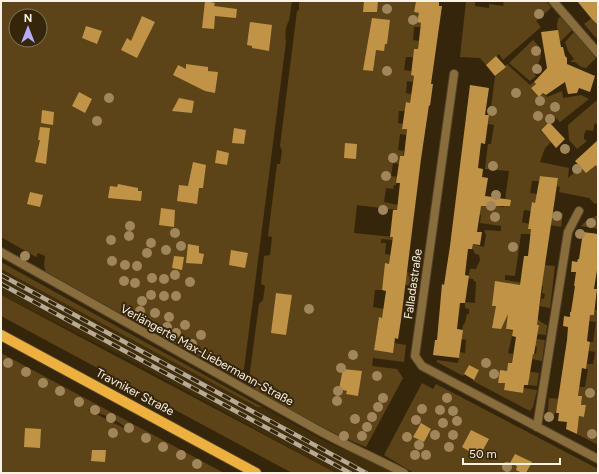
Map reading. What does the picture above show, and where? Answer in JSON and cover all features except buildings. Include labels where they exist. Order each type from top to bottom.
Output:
[{"type":"main road","name":"Travniker Straße","points":[[1,335],[256,473]]},
{"type":"street","points":[[553,1],[598,54]]},
{"type":"street","name":"Falladastraße","points":[[454,74],[415,356],[422,366],[598,459]]},
{"type":"street","points":[[537,427],[568,232],[579,211]]},
{"type":"street","name":"Verlängerte Max-Liebermann-Straße","points":[[1,252],[316,429],[404,473]]},
{"type":"shaded area","points":[[1,1],[292,1],[285,37],[286,42],[244,369],[235,377],[46,272],[44,266],[45,256],[38,253],[36,257],[1,237]]},
{"type":"shaded area","points":[[299,1],[416,1],[414,12],[419,13],[418,22],[421,23],[421,27],[414,27],[413,40],[419,41],[418,49],[414,49],[413,57],[406,57],[404,70],[411,71],[411,75],[414,76],[413,82],[407,81],[406,93],[411,94],[410,103],[406,103],[405,111],[399,111],[398,123],[403,124],[402,129],[407,129],[406,135],[400,134],[398,150],[404,151],[403,157],[400,156],[399,164],[393,163],[391,176],[397,177],[396,185],[394,185],[393,189],[386,188],[384,202],[398,205],[397,210],[357,205],[354,233],[393,237],[393,240],[381,239],[381,243],[386,243],[385,254],[391,255],[390,264],[385,264],[382,290],[375,290],[373,307],[384,309],[382,318],[379,318],[374,350],[394,343],[406,345],[404,362],[373,358],[372,366],[397,369],[403,378],[366,447],[323,427],[254,390],[249,379],[259,304],[263,300],[265,286],[261,284],[264,256],[270,255],[272,237],[268,236],[277,164],[280,164],[282,151],[280,146]]},
{"type":"shaded area","points":[[466,1],[475,1],[475,6],[489,8],[489,4],[503,6],[504,1],[546,1],[551,7],[536,21],[541,27],[503,60],[499,54],[486,65],[480,58],[460,57]]},
{"type":"shaded area","points":[[560,17],[572,30],[560,42],[557,26],[558,19]]},
{"type":"shaded area","points":[[592,18],[598,25],[598,37],[596,38],[584,24]]},
{"type":"shaded area","points":[[574,32],[596,58],[586,68],[581,67],[575,62],[570,62],[574,59],[568,51],[565,42]]},
{"type":"shaded area","points":[[533,40],[540,48],[541,54],[538,64],[533,71],[536,76],[530,81],[509,63]]},
{"type":"shaded area","points":[[507,64],[530,85],[534,82],[536,84],[531,88],[539,97],[543,93],[547,97],[562,91],[563,98],[581,95],[589,99],[560,122],[555,117],[540,130],[551,142],[545,148],[540,162],[569,168],[568,178],[592,157],[598,164],[598,203],[595,204],[589,198],[559,192],[560,187],[557,186],[558,178],[540,176],[539,181],[532,181],[530,193],[537,194],[535,203],[532,202],[531,211],[524,210],[522,222],[529,224],[528,229],[531,229],[531,234],[521,234],[515,276],[505,275],[505,280],[524,283],[508,317],[507,330],[513,331],[508,353],[513,354],[512,363],[508,363],[507,371],[498,383],[505,383],[504,390],[523,393],[523,388],[537,390],[533,407],[530,411],[473,381],[479,370],[469,365],[463,376],[437,362],[437,360],[458,363],[460,352],[465,353],[466,340],[461,339],[463,325],[467,314],[469,314],[469,309],[465,308],[465,302],[475,303],[476,282],[473,279],[468,278],[470,269],[476,269],[480,260],[479,255],[474,253],[474,250],[472,249],[473,244],[484,247],[486,235],[484,230],[501,231],[501,226],[480,223],[481,215],[479,215],[481,201],[486,196],[498,198],[497,206],[504,207],[509,171],[485,169],[488,144],[491,144],[494,125],[488,124],[495,77]]},
{"type":"shaded area","points":[[596,101],[597,124],[595,123],[593,131],[586,130],[584,139],[587,141],[577,149],[569,140],[568,125]]},
{"type":"shaded area","points":[[549,211],[563,213],[561,227],[551,225]]},
{"type":"shaded area","points":[[598,215],[598,229],[581,226],[587,220]]},
{"type":"shaded area","points":[[1,262],[262,407],[257,407],[1,269]]},
{"type":"shaded area","points":[[544,265],[555,266],[550,308],[540,306],[541,298],[544,299],[545,294],[542,293],[543,286],[539,285],[540,278],[543,278]]},
{"type":"shaded area","points":[[1,269],[257,407],[262,407],[332,445],[371,460],[394,473],[336,473],[129,360],[1,295]]},
{"type":"shaded area","points":[[403,272],[417,273],[415,286],[405,285]]},
{"type":"shaded area","points":[[1,295],[336,473],[292,473],[1,316]]},
{"type":"shaded area","points":[[595,310],[598,310],[598,445],[577,434],[579,416],[584,417],[586,406],[581,405],[582,396],[578,396],[579,387],[585,387],[588,369],[586,369],[587,364],[593,364],[595,352],[589,351],[590,342],[593,342],[596,322],[589,321],[590,315],[594,315]]},
{"type":"shaded area","points":[[535,319],[547,325],[546,335],[537,334],[539,325],[534,324]]},
{"type":"shaded area","points":[[535,339],[545,340],[542,361],[532,359],[533,353],[536,354],[537,347],[534,346]]},
{"type":"shaded area","points":[[1,353],[224,473],[1,473]],"holes":[[[86,409],[114,420],[128,430]]]},
{"type":"shaded area","points":[[526,371],[539,373],[537,386],[528,385],[529,380]]},
{"type":"shaded area","points":[[422,383],[433,389],[436,384],[598,469],[598,473],[414,473],[384,455]]},
{"type":"shaded area","points":[[549,398],[561,399],[551,421],[547,420]]},
{"type":"railway","points":[[1,275],[366,473]]},
{"type":"railway","points":[[1,284],[350,473]]}]
